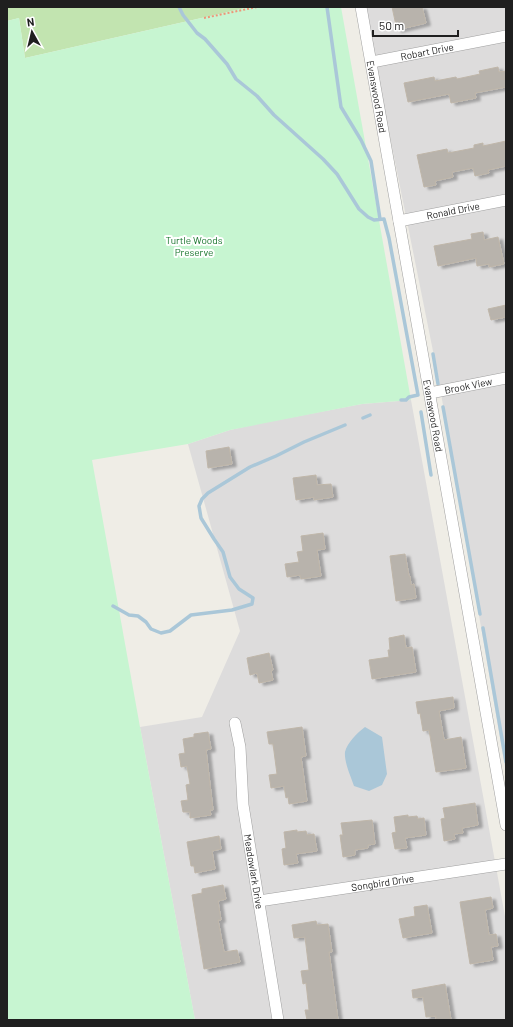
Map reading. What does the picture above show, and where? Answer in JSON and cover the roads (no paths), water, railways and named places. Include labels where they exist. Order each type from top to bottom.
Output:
[{"type":"street","name":"Evanswood Road","points":[[361,7],[372,62],[506,825]]},
{"type":"street","name":"Robart Drive","points":[[372,62],[506,36]]},
{"type":"street","name":"Ronald Drive","points":[[399,221],[506,200]]},
{"type":"street","name":"Brook View","points":[[430,393],[506,378]]},
{"type":"street","name":"Meadowlark Drive","points":[[235,723],[240,747],[243,805],[278,1020]]},
{"type":"street","name":"Songbird Drive","points":[[259,901],[506,864]]},
{"type":"water","points":[[365,727],[382,737],[387,774],[382,785],[369,791],[354,786],[345,756],[346,749],[350,741]]},
{"type":"waterway","points":[[179,7],[183,15],[197,33],[205,39],[227,64],[236,79],[257,96],[274,115],[323,159],[337,174],[359,209],[374,220],[384,219],[389,238],[418,395],[409,397],[406,400],[401,400]]},
{"type":"waterway","points":[[327,7],[341,107],[361,140],[371,161],[380,219]]},
{"type":"waterway","points":[[433,354],[438,384]]},
{"type":"waterway","points":[[443,407],[480,614]]},
{"type":"waterway","points":[[421,412],[431,475]]},
{"type":"waterway","points":[[363,418],[370,415]]},
{"type":"waterway","points":[[113,606],[129,615],[138,616],[146,622],[151,629],[161,633],[170,631],[191,615],[232,610],[252,604],[253,598],[239,589],[230,577],[223,552],[201,518],[199,506],[202,499],[208,493],[250,467],[345,425]]},
{"type":"waterway","points":[[483,628],[506,762]]},
{"type":"park label","name":"Turtle Woods Preserve","points":[[194,246]]}]
